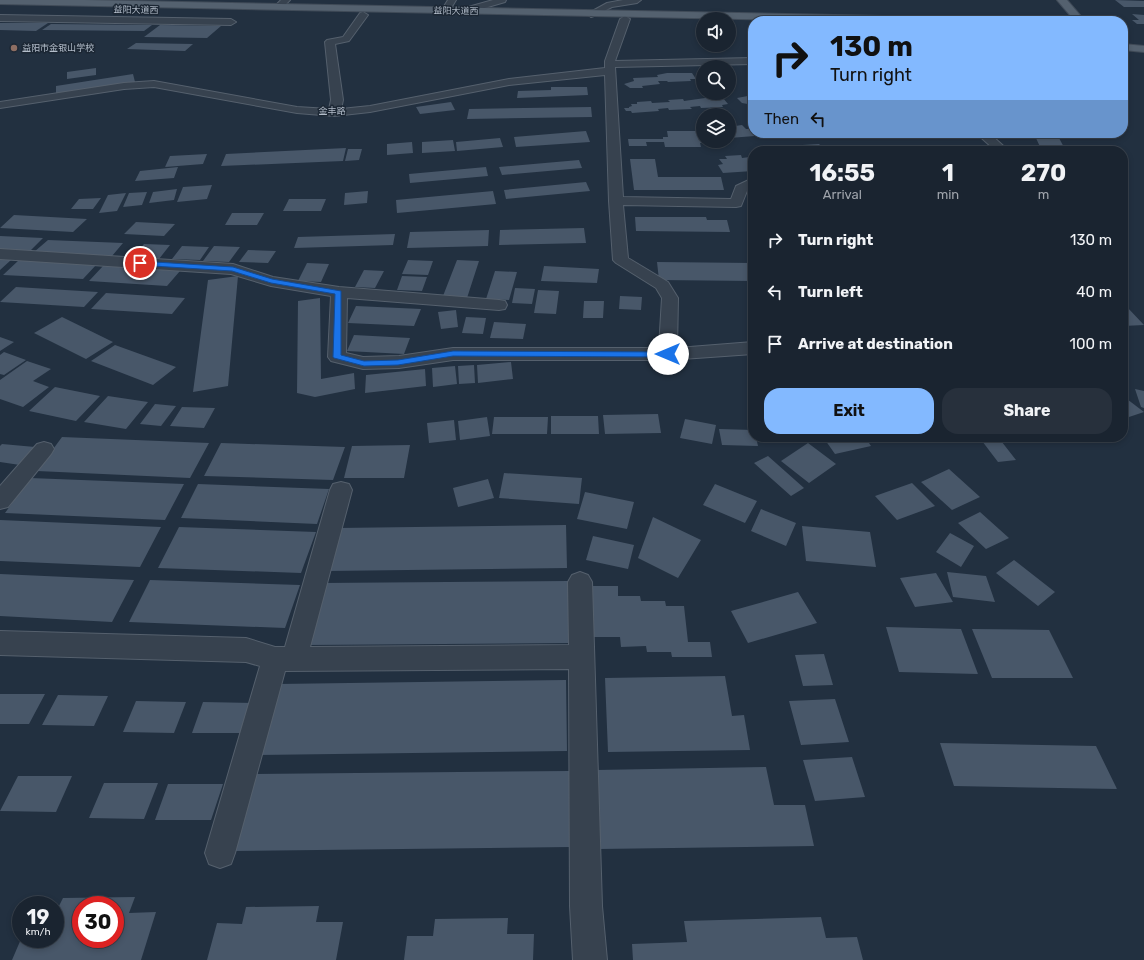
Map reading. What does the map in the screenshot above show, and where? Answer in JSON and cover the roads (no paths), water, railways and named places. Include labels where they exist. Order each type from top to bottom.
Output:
[{"type":"main road","points":[[1062,0],[1076,16]]},
{"type":"main road","name":"益阳大道西","points":[[0,1],[748,16]]},
{"type":"main road","name":"益阳大道西","points":[[0,9],[696,21]]},
{"type":"main road","points":[[736,21],[748,22]]},
{"type":"main road","points":[[1128,41],[1144,43]]},
{"type":"main road","points":[[1128,47],[1144,49]]},
{"type":"street","points":[[278,7],[286,0]]},
{"type":"street","points":[[445,11],[452,0]]},
{"type":"street","points":[[464,11],[502,0]]},
{"type":"street","points":[[591,14],[610,5],[637,0]]},
{"type":"street","points":[[80,20],[95,10]]},
{"type":"street","points":[[214,22],[226,12]]},
{"type":"street","points":[[334,113],[337,100],[330,42],[346,39],[363,15]]},
{"type":"street","points":[[0,18],[231,22]]},
{"type":"street","points":[[625,19],[610,68],[616,201],[621,260],[662,285],[670,298],[668,354]]},
{"type":"street","name":"金丰路","points":[[0,105],[124,86],[154,84],[297,110],[334,113],[370,109],[509,82],[610,68],[748,61]]},
{"type":"street","points":[[736,69],[748,68]]},
{"type":"street","points":[[659,72],[696,71]]},
{"type":"street","points":[[988,138],[997,146]]},
{"type":"street","points":[[616,201],[736,202],[741,189],[748,185]]},
{"type":"street","points":[[0,254],[233,269],[271,281],[339,292],[499,305]]},
{"type":"street","points":[[339,292],[337,357],[364,364],[398,362],[453,354],[668,354],[748,348]]},
{"type":"street","points":[[0,501],[44,449]]},
{"type":"street","points":[[220,852],[341,490]]},
{"type":"street","points":[[580,582],[586,906],[590,960]]},
{"type":"street","points":[[0,643],[246,650],[285,659],[582,657]]},
{"type":"place","name":"益阳市金银山学校","points":[[14,48]]}]
